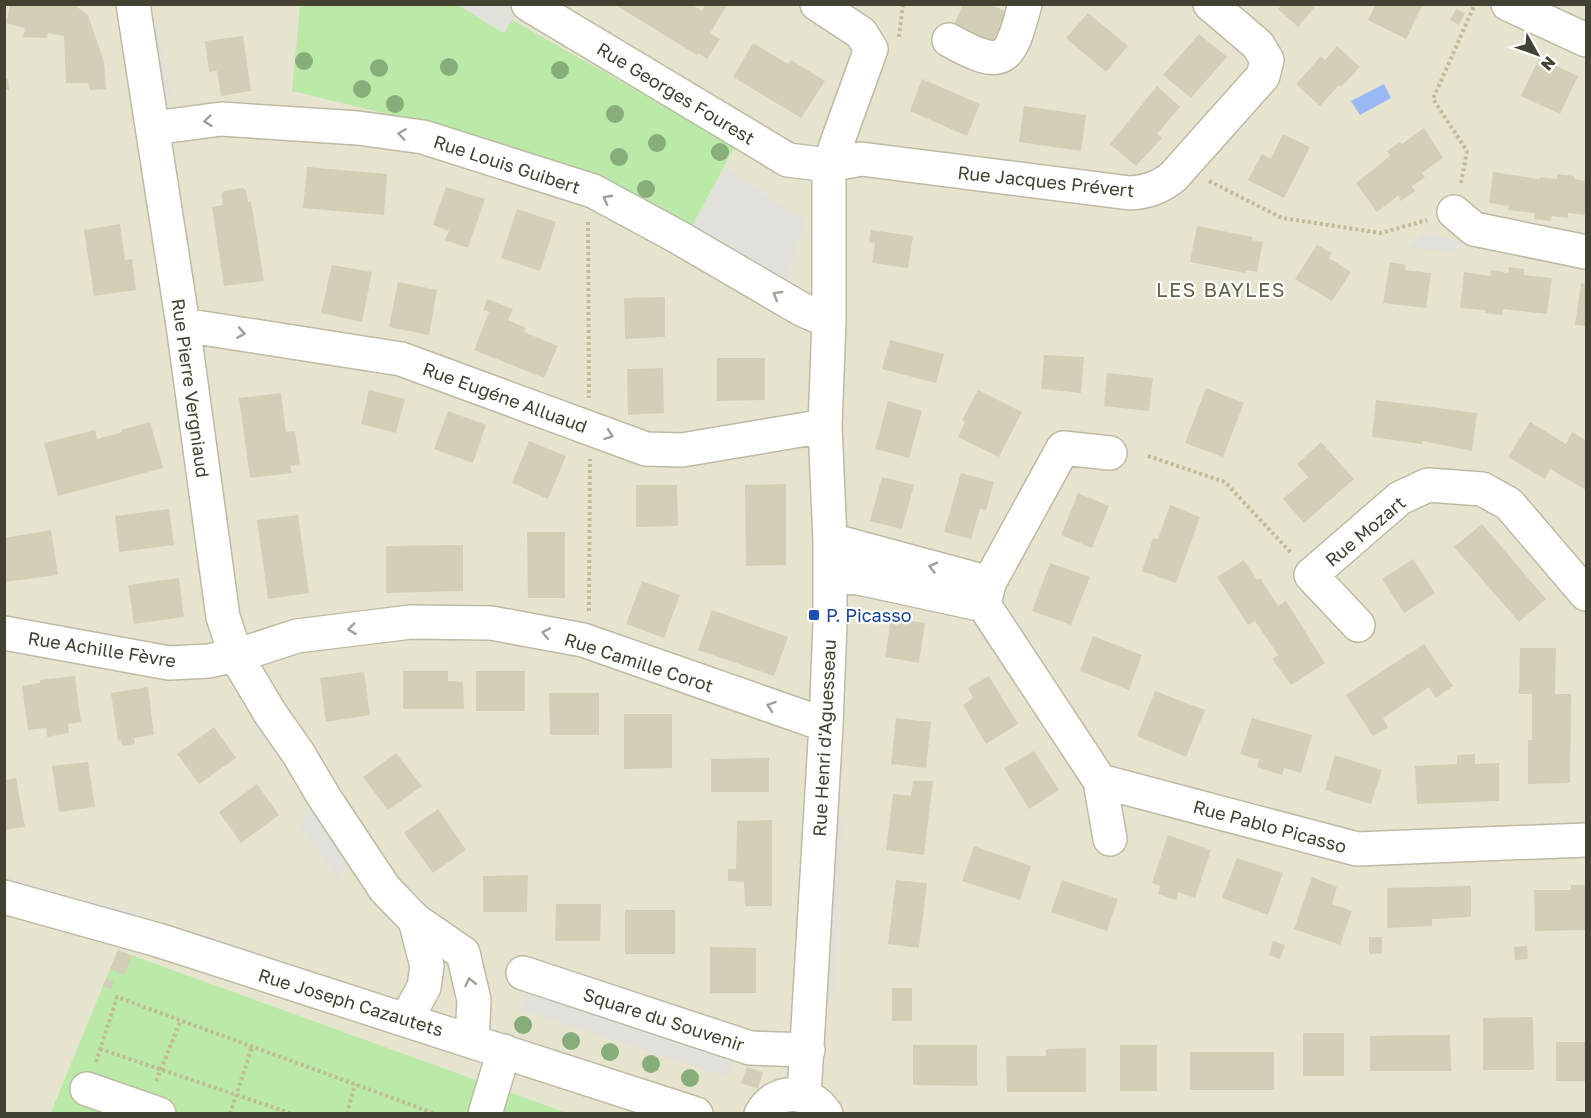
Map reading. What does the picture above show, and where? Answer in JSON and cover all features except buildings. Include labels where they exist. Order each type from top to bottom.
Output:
[{"type":"street","name":"Rue Pierre Vergniaud","points":[[133,4],[183,325],[223,617],[236,656],[270,713],[385,889],[415,920]]},
{"type":"street","name":"Rue Georges Fourest","points":[[528,4],[788,160],[829,165]]},
{"type":"street","name":"Rue Henri d'Aguesseau","points":[[815,1104],[808,1050],[826,725],[831,575],[825,426],[829,321],[829,165],[871,49],[861,33],[817,4]]},
{"type":"street","points":[[949,40],[985,58],[994,58],[1004,54],[1014,39],[1025,4]]},
{"type":"street","name":"Rue Jacques Prévert","points":[[829,165],[861,159],[1130,193],[1144,192],[1162,186],[1173,177],[1263,76],[1266,60],[1258,45],[1210,4]]},
{"type":"street","points":[[1508,4],[1587,40]]},
{"type":"street","name":"Rue Louis Guibert","points":[[153,128],[221,119],[358,128],[423,137],[592,191],[687,242],[803,310],[829,321]]},
{"type":"street","points":[[1454,212],[1474,229],[1587,252]]},
{"type":"street","name":"Rue Eugéne Alluaud","points":[[183,325],[401,359],[646,448],[682,450],[825,426]]},
{"type":"street","points":[[986,594],[1063,448],[1110,453]]},
{"type":"street","name":"Rue Mozart","points":[[1358,625],[1311,575],[1400,498],[1428,485],[1482,489],[1509,504],[1587,594]]},
{"type":"street","points":[[830,540],[986,594],[1100,781],[1110,839]]},
{"type":"street","points":[[831,575],[986,594]]},
{"type":"street","name":"Rue Camille Corot","points":[[236,656],[297,636],[411,621],[491,623],[583,640],[826,725]]},
{"type":"street","name":"Rue Achille Fèvre","points":[[4,633],[169,663],[209,661],[236,656]]},
{"type":"street","name":"Rue Pablo Picasso","points":[[1100,781],[1357,849],[1587,840]]},
{"type":"street","name":"Rue Joseph Cazautets","points":[[4,897],[158,940],[472,1040],[664,1105],[696,1113]]},
{"type":"street","points":[[406,1020],[424,987],[427,966],[415,920]]},
{"type":"street","points":[[415,920],[463,953],[474,1000],[472,1040]]},
{"type":"street","name":"Square du Souvenir","points":[[523,973],[750,1048],[808,1050]]},
{"type":"street","points":[[485,1113],[504,1051]]},
{"type":"street","points":[[87,1089],[153,1112]]},
{"type":"street","points":[[761,1113],[772,1101],[786,1095],[815,1104]]},
{"type":"path","points":[[1204,178],[1282,218],[1381,233],[1454,212],[1467,151],[1433,99],[1475,4]]},
{"type":"path","points":[[589,213],[587,226],[590,402]]},
{"type":"path","points":[[589,621],[590,448]]},
{"type":"path","points":[[1148,456],[1225,482],[1311,575]]},
{"type":"path","points":[[293,1113],[100,1048],[117,997],[436,1113]]},
{"type":"path","points":[[153,1112],[160,1068],[181,1020]]},
{"type":"path","points":[[230,1113],[252,1047]]},
{"type":"path","points":[[347,1113],[355,1084]]},
{"type":"shaded area","points":[[5,5],[1586,5],[1586,1113],[567,1113],[119,950],[50,1113],[5,1114]]},
{"type":"shaded area","points":[[458,5],[506,5],[517,11],[504,33]]},
{"type":"shaded area","points":[[155,19],[172,97],[161,103],[148,20]]},
{"type":"shaded area","points":[[724,167],[805,221],[786,282],[689,232]]},
{"type":"shaded area","points":[[1424,234],[1465,242],[1454,253],[1406,247]]},
{"type":"shaded area","points":[[259,719],[287,759],[279,760],[253,725]]},
{"type":"shaded area","points":[[310,805],[348,859],[339,880],[300,826]]},
{"type":"shaded area","points":[[836,815],[842,821],[835,995],[826,999]]},
{"type":"shaded area","points":[[8,878],[57,890],[56,899],[7,885]]},
{"type":"shaded area","points":[[85,899],[146,915],[143,923],[83,906]]},
{"type":"shaded area","points":[[188,929],[297,966],[302,974],[184,936]]},
{"type":"shaded area","points":[[527,985],[737,1057],[727,1077],[521,1010]]},
{"type":"green space","points":[[300,5],[458,5],[504,33],[512,20],[735,146],[689,232],[562,168],[392,115],[292,91]]},
{"type":"green space","points":[[118,950],[567,1113],[50,1114]]},
{"type":"water","points":[[1384,84],[1391,98],[1360,115],[1351,101]]},
{"type":"place","name":"P. Picasso","points":[[814,615]]},
{"type":"district","name":"LES BAYLES","points":[[1221,289]]}]
